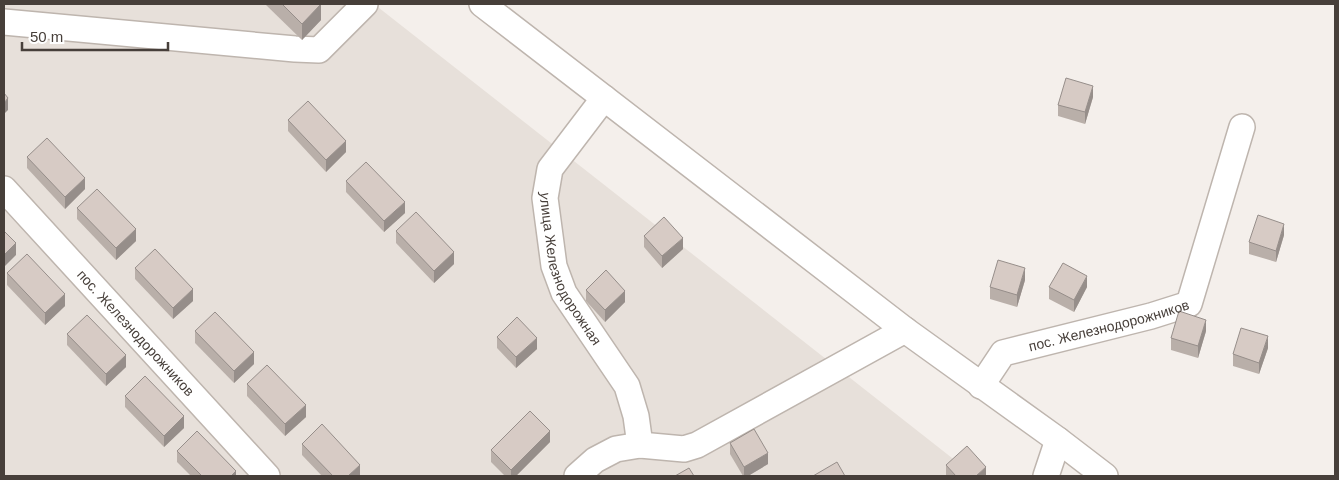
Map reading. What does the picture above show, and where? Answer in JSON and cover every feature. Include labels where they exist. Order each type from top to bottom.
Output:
[{"type":"street","points":[[4,22],[319,50],[365,4]]},
{"type":"street","points":[[482,4],[905,330],[1105,476]]},
{"type":"street","name":"улица Железнодорожная","points":[[604,98],[550,169],[545,198],[554,266],[564,293],[627,386],[636,416],[640,445]]},
{"type":"street","name":"пос. Железнодорожников","points":[[981,386],[1003,353],[1151,316],[1189,304],[1242,127]]},
{"type":"street","name":"пос. Железнодорожников","points":[[4,189],[268,476]]},
{"type":"street","points":[[577,476],[595,460],[616,449],[640,445],[684,449],[697,445],[905,330]]},
{"type":"street","points":[[1046,476],[1058,440]]},
{"type":"shaded area","points":[[4,4],[374,4],[975,476],[4,476]]},
{"type":"building","points":[[282,4],[321,4],[302,24]]},
{"type":"building","points":[[1066,78],[1093,86],[1085,112],[1058,105]]},
{"type":"building","points":[[4,93],[8,98],[4,103]]},
{"type":"building","points":[[308,101],[346,141],[326,160],[288,120]]},
{"type":"building","points":[[47,138],[85,178],[65,197],[27,157]]},
{"type":"building","points":[[366,162],[405,202],[384,221],[346,181]]},
{"type":"building","points":[[97,189],[136,229],[116,248],[77,208]]},
{"type":"building","points":[[416,212],[454,252],[434,271],[396,231]]},
{"type":"building","points":[[1258,215],[1284,224],[1276,251],[1249,242]]},
{"type":"building","points":[[664,217],[683,238],[662,256],[644,236]]},
{"type":"building","points":[[4,231],[16,243],[4,255]]},
{"type":"building","points":[[155,249],[193,289],[173,308],[135,268]]},
{"type":"building","points":[[27,254],[65,294],[45,313],[7,273]]},
{"type":"building","points":[[998,260],[1025,268],[1017,295],[990,287]]},
{"type":"building","points":[[1063,263],[1087,276],[1074,300],[1049,287]]},
{"type":"building","points":[[606,270],[625,291],[605,310],[586,290]]},
{"type":"building","points":[[1179,311],[1206,320],[1198,346],[1171,338]]},
{"type":"building","points":[[215,312],[254,352],[234,371],[195,331]]},
{"type":"building","points":[[87,315],[126,355],[106,374],[67,334]]},
{"type":"building","points":[[517,317],[537,338],[516,357],[497,337]]},
{"type":"building","points":[[1241,328],[1268,336],[1259,363],[1233,354]]},
{"type":"building","points":[[267,365],[306,405],[285,424],[247,384]]},
{"type":"building","points":[[145,376],[184,416],[164,436],[125,396]]},
{"type":"building","points":[[530,411],[550,431],[511,470],[491,450]]},
{"type":"building","points":[[322,424],[360,465],[348,476],[333,476],[302,444]]},
{"type":"building","points":[[754,429],[768,453],[744,467],[730,443]]},
{"type":"building","points":[[197,431],[236,471],[231,476],[202,476],[177,451]]},
{"type":"building","points":[[967,446],[986,467],[976,476],[956,476],[946,465]]},
{"type":"building","points":[[837,462],[845,476],[813,476]]},
{"type":"building","points":[[689,468],[694,476],[675,476]]}]
